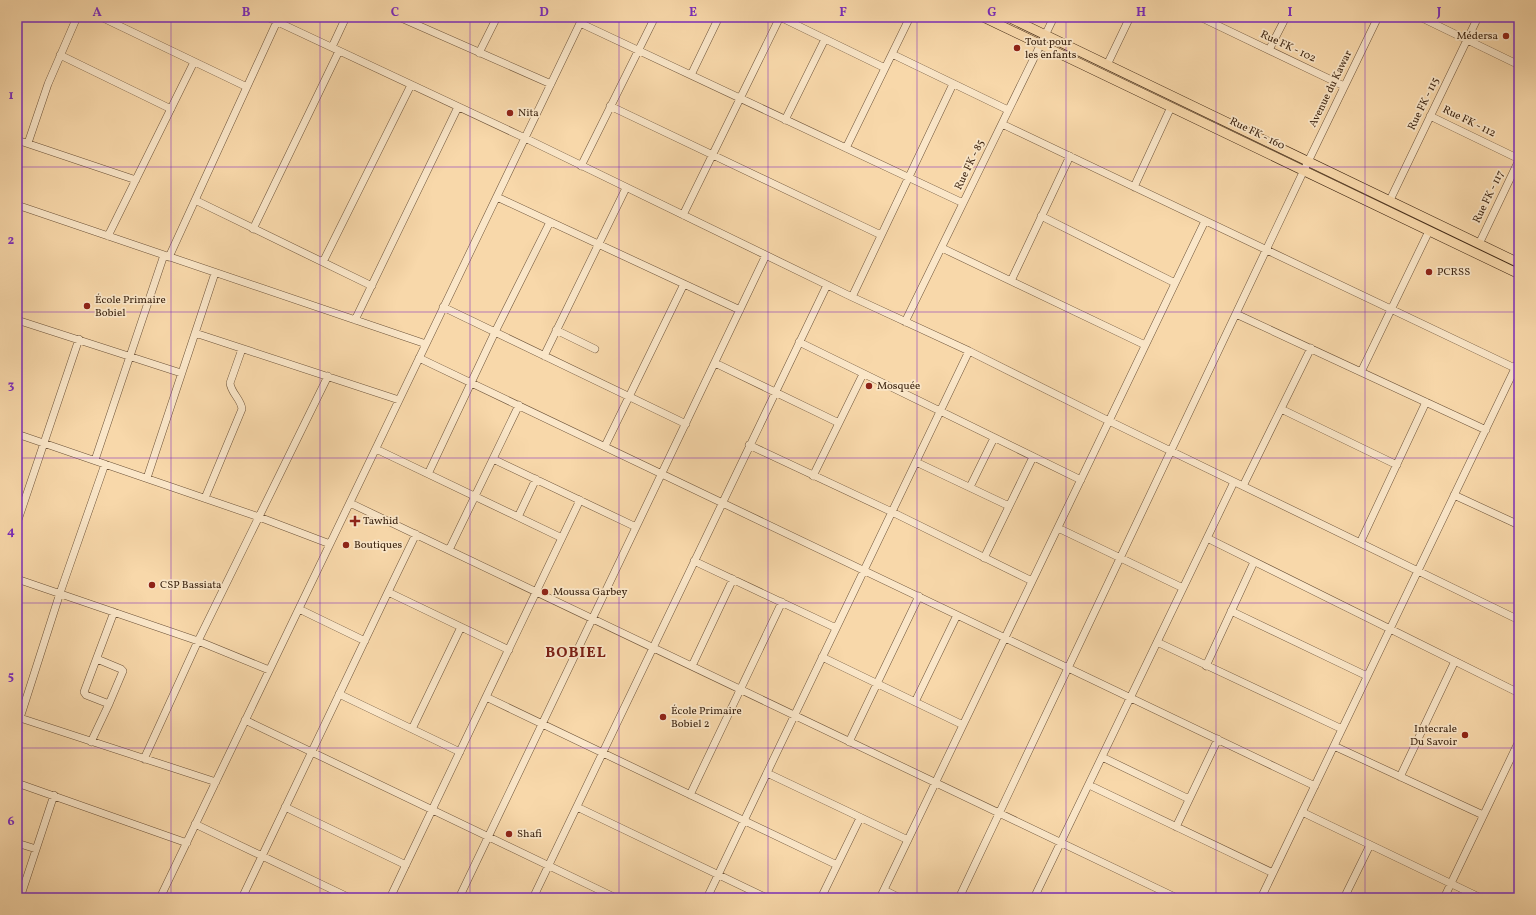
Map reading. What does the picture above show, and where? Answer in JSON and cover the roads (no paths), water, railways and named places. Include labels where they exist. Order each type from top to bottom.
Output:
[{"type":"main road","name":"Rue FK - 160","points":[[984,17],[1519,274]]},
{"type":"main road","name":"Rue FK - 160","points":[[1008,17],[1519,263]]},
{"type":"street","points":[[28,144],[48,84],[76,17]]},
{"type":"street","points":[[101,17],[247,87]]},
{"type":"street","points":[[267,17],[278,19],[339,51],[525,138],[827,285],[969,352],[1519,620]]},
{"type":"street","points":[[332,47],[346,17]]},
{"type":"street","points":[[399,17],[479,54],[551,84]]},
{"type":"street","points":[[479,54],[497,17]]},
{"type":"street","points":[[581,166],[655,17]]},
{"type":"street","points":[[692,75],[719,17]]},
{"type":"street","points":[[683,215],[780,17],[885,68]]},
{"type":"street","points":[[846,148],[910,17]]},
{"type":"street","name":"Rue FK - 85","points":[[905,322],[1054,17]]},
{"type":"street","points":[[1107,65],[1130,17]]},
{"type":"street","name":"Rue FK - 102","points":[[1200,17],[1344,86]]},
{"type":"street","points":[[1269,50],[1286,17]]},
{"type":"street","name":"Avenue du Kawar","points":[[959,898],[1170,451],[1378,17]]},
{"type":"street","points":[[1420,17],[1519,65]]},
{"type":"street","name":"Rue FK - 115","points":[[1390,200],[1478,17]]},
{"type":"street","points":[[95,460],[129,356],[166,256],[195,200],[278,19]]},
{"type":"street","points":[[160,898],[582,20],[638,50],[963,203]]},
{"type":"street","points":[[785,120],[825,39]]},
{"type":"street","points":[[253,229],[339,51]]},
{"type":"street","points":[[892,54],[1008,110]]},
{"type":"street","points":[[60,55],[171,109]]},
{"type":"street","points":[[108,236],[194,62]]},
{"type":"street","points":[[852,297],[953,84]]},
{"type":"street","points":[[323,262],[411,85]]},
{"type":"street","points":[[610,106],[881,235]]},
{"type":"street","points":[[355,320],[458,107]]},
{"type":"street","points":[[1134,187],[1171,107]]},
{"type":"street","name":"Rue FK - 112","points":[[1430,116],[1519,159]]},
{"type":"street","points":[[1002,124],[1517,370]]},
{"type":"street","points":[[17,140],[136,180]]},
{"type":"street","points":[[1010,281],[1070,156]]},
{"type":"street","name":"Rue FK - 117","points":[[1478,244],[1519,159]]},
{"type":"street","points":[[544,356],[626,188]]},
{"type":"street","points":[[497,196],[740,310]]},
{"type":"street","points":[[195,200],[372,286]]},
{"type":"street","points":[[17,205],[426,344]]},
{"type":"street","points":[[1042,216],[1175,283]]},
{"type":"street","points":[[880,898],[1205,220]]},
{"type":"street","points":[[428,474],[495,332],[550,222]]},
{"type":"street","points":[[1361,372],[1429,231]]},
{"type":"street","points":[[942,248],[1145,345]]},
{"type":"street","points":[[459,898],[766,255]]},
{"type":"street","points":[[147,478],[180,373],[215,273]]},
{"type":"street","points":[[605,446],[684,284]]},
{"type":"street","points":[[533,898],[827,285]]},
{"type":"street","points":[[444,307],[686,424]]},
{"type":"street","points":[[1236,314],[1486,430]]},
{"type":"street","points":[[17,320],[180,373]]},
{"type":"street","points":[[556,330],[595,349]]},
{"type":"street","points":[[195,333],[399,400]]},
{"type":"street","points":[[17,523],[20,504],[44,443],[79,339]]},
{"type":"street","points":[[799,342],[1080,480]]},
{"type":"street","points":[[1243,486],[1311,348]]},
{"type":"street","points":[[205,498],[242,409],[230,383],[242,349]]},
{"type":"street","points":[[707,898],[969,352]]},
{"type":"street","points":[[419,358],[1315,786]]},
{"type":"street","points":[[1261,898],[1454,495],[1517,370],[1519,360]]},
{"type":"street","points":[[715,363],[839,423]]},
{"type":"street","points":[[813,476],[863,374]]},
{"type":"street","points":[[144,759],[198,641],[328,376]]},
{"type":"street","points":[[1360,543],[1426,402]]},
{"type":"street","points":[[449,550],[519,405]]},
{"type":"street","points":[[1281,409],[1396,465]]},
{"type":"street","points":[[17,434],[205,498],[330,544]]},
{"type":"street","points":[[970,487],[994,438]]},
{"type":"street","points":[[750,446],[892,512],[1032,581]]},
{"type":"street","points":[[376,449],[562,538]]},
{"type":"street","points":[[984,558],[1033,457]]},
{"type":"street","points":[[493,458],[636,527]]},
{"type":"street","points":[[916,462],[1010,506]]},
{"type":"street","points":[[105,464],[60,593],[19,718],[216,782]]},
{"type":"street","points":[[518,517],[536,479]]},
{"type":"street","points":[[1034,898],[1234,482]]},
{"type":"street","points":[[1454,495],[1519,525]]},
{"type":"street","points":[[390,898],[580,500]]},
{"type":"street","points":[[350,503],[1177,898]]},
{"type":"street","points":[[1058,528],[1183,588]]},
{"type":"street","points":[[242,898],[416,534]]},
{"type":"street","points":[[1207,538],[1519,693]]},
{"type":"street","points":[[694,561],[836,628]]},
{"type":"street","points":[[1206,666],[1254,562]]},
{"type":"street","points":[[17,579],[198,641],[269,670]]},
{"type":"street","points":[[692,666],[733,579]]},
{"type":"street","points":[[388,592],[509,650]]},
{"type":"street","points":[[850,742],[919,596]]},
{"type":"street","points":[[690,795],[782,602]]},
{"type":"street","points":[[299,609],[365,641]]},
{"type":"street","points":[[1231,611],[1367,676]]},
{"type":"street","points":[[109,704],[85,694],[114,612]]},
{"type":"street","points":[[916,702],[957,615]]},
{"type":"street","points":[[412,729],[461,627]]},
{"type":"street","points":[[1157,642],[1342,729]]},
{"type":"street","points":[[822,657],[964,725]]},
{"type":"street","points":[[91,742],[123,671],[97,659]]},
{"type":"street","points":[[1400,777],[1455,661]]},
{"type":"street","points":[[339,694],[460,752]]},
{"type":"street","points":[[486,698],[837,865]]},
{"type":"street","points":[[245,720],[616,898]]},
{"type":"street","points":[[1176,827],[1218,739]]},
{"type":"street","points":[[1444,898],[1484,815],[1516,754],[1519,741]]},
{"type":"street","points":[[1334,746],[1484,815]]},
{"type":"street","points":[[1102,757],[1189,799]]},
{"type":"street","points":[[767,773],[908,840]]},
{"type":"street","points":[[17,783],[186,842]]},
{"type":"street","points":[[1088,785],[1273,873]]},
{"type":"street","points":[[20,898],[54,795]]},
{"type":"street","points":[[576,807],[767,898]]},
{"type":"street","points":[[285,808],[406,865]]},
{"type":"street","points":[[1302,812],[1481,898]]},
{"type":"street","points":[[821,898],[860,818]]},
{"type":"street","points":[[195,824],[350,898]]},
{"type":"street","points":[[17,843],[36,849]]},
{"type":"street","points":[[1344,898],[1370,844]]},
{"type":"street","points":[[884,890],[900,898]]},
{"type":"street","points":[[1516,898],[1519,892]]},
{"type":"place","name":"Médersa","points":[[1506,36]]},
{"type":"place","name":"Tout pour les enfants","points":[[1017,48]]},
{"type":"place","name":"Nita","points":[[510,113]]},
{"type":"place","name":"PCRSS","points":[[1429,272]]},
{"type":"place","name":"École Primaire Bobiel","points":[[87,306]]},
{"type":"place","name":"Mosquée","points":[[869,386]]},
{"type":"place","name":"Tawhid","points":[[355,521]]},
{"type":"place","name":"Boutiques","points":[[346,545]]},
{"type":"place","name":"CSP Bassiata","points":[[152,585]]},
{"type":"place","name":"Moussa Garbey","points":[[545,592]]},
{"type":"place","name":"École Primaire Bobiel 2","points":[[663,717]]},
{"type":"place","name":"Intecrale Du Savoir","points":[[1465,735]]},
{"type":"place","name":"Shafi","points":[[509,834]]},
{"type":"district","name":"BOBIEL","points":[[576,653]]}]
